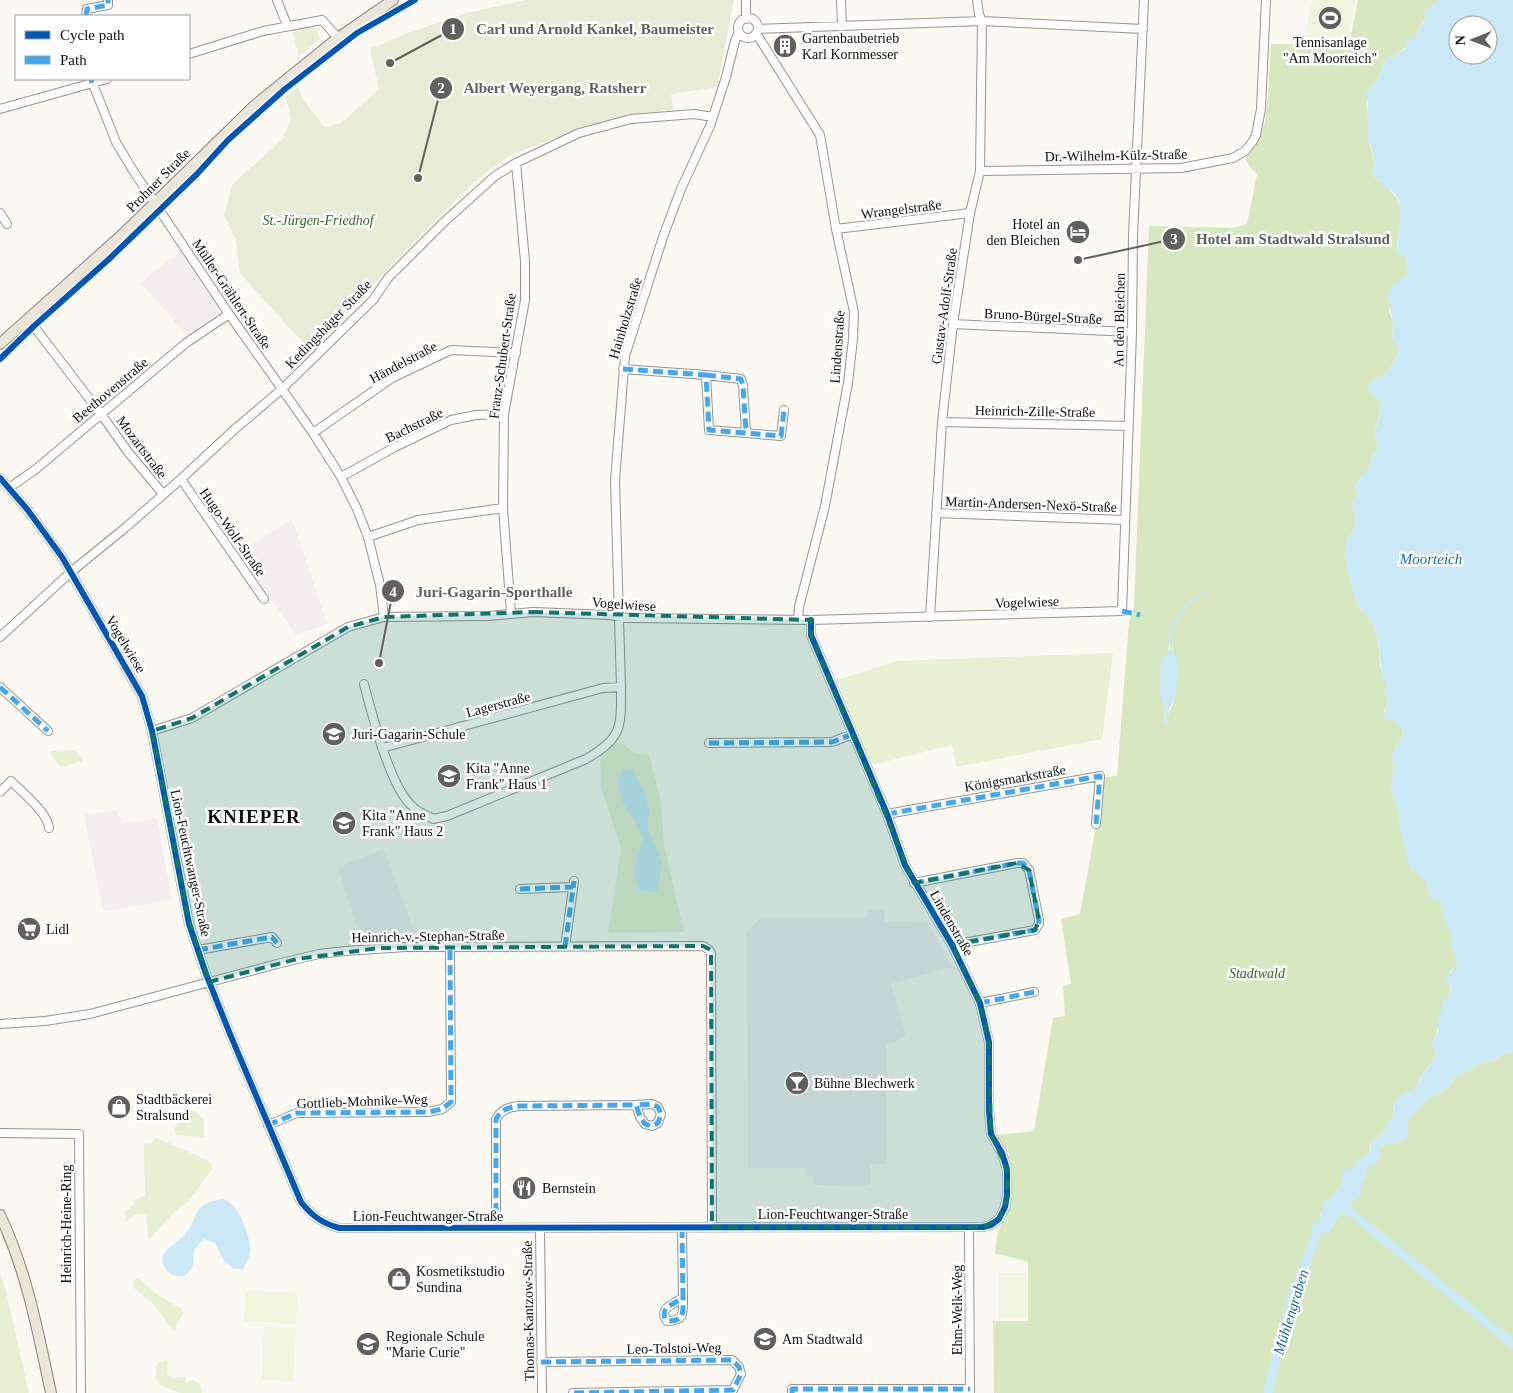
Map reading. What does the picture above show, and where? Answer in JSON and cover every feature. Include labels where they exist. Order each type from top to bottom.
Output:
[{"type":"main road","name":"Prohner Straße","points":[[0,344],[123,234],[254,106],[338,38],[393,0]]},
{"type":"main road","points":[[0,1215],[26,1281],[51,1393]]},
{"type":"street","points":[[86,15],[86,10],[108,5],[108,0]]},
{"type":"street","points":[[277,0],[287,25]]},
{"type":"street","points":[[746,0],[746,19]]},
{"type":"street","points":[[842,0],[842,26]]},
{"type":"street","name":"Gustav-Adolf-Straße","points":[[930,617],[942,422],[953,324],[970,213],[980,171],[982,21],[977,0]]},
{"type":"street","name":"An den Bleichen","points":[[1122,611],[1132,332],[1133,235],[1144,0]]},
{"type":"street","name":"Dr.-Wilhelm-Külz-Straße","points":[[980,171],[1181,168],[1236,157],[1249,146],[1256,136],[1261,109],[1266,0]]},
{"type":"street","points":[[757,31],[754,20],[746,19],[740,23],[739,32],[746,38],[753,36],[757,31],[982,21],[1143,29]]},
{"type":"street","points":[[190,54],[263,31],[311,21],[322,20],[338,38]]},
{"type":"street","name":"Lindenstraße","points":[[757,31],[820,134],[836,229],[854,312],[848,383],[825,506],[799,607],[798,620]]},
{"type":"street","name":"Hainholzstraße","points":[[364,684],[382,748],[400,788],[412,806],[433,819],[447,816],[586,759],[613,740],[618,729],[621,687],[615,480],[623,369],[629,343],[663,237],[681,189],[713,117],[739,32]]},
{"type":"street","points":[[0,109],[92,81]]},
{"type":"street","name":"Müller-Grählert-Straße","points":[[92,81],[116,142],[132,169],[229,314],[313,433],[341,477],[368,537],[380,585],[384,617]]},
{"type":"street","name":"Kedingshäger Straße","points":[[0,636],[282,389],[373,300],[388,278],[444,222],[495,176],[516,163],[579,133],[631,119],[694,114],[713,117]]},
{"type":"street","name":"Franz-Schubert-Straße","points":[[511,613],[503,508],[504,414],[525,300],[525,261],[516,163]]},
{"type":"street","points":[[0,213],[7,224]]},
{"type":"street","name":"Wrangelstraße","points":[[836,229],[970,213]]},
{"type":"street","name":"Beethovenstraße","points":[[9,488],[36,469],[186,343],[229,314]]},
{"type":"street","name":"Mozartstraße","points":[[29,320],[128,452],[163,494]]},
{"type":"street","name":"Bruno-Bürgel-Straße","points":[[953,324],[1132,332]]},
{"type":"street","name":"Händelstraße","points":[[313,433],[392,378],[451,350],[516,353]]},
{"type":"street","points":[[623,369],[741,379],[746,432]]},
{"type":"street","points":[[706,375],[709,430],[782,436],[784,410]]},
{"type":"street","name":"Bachstraße","points":[[341,477],[395,447],[452,420],[476,415],[504,414]]},
{"type":"street","name":"Heinrich-Zille-Straße","points":[[942,422],[1128,426]]},
{"type":"street","name":"Vogelwiese","points":[[0,478],[42,529],[71,572],[142,696],[152,732],[192,718],[348,628],[384,617],[577,613],[619,617],[811,620],[1122,611]]},
{"type":"street","name":"Hugo-Wolf-Straße","points":[[181,479],[264,598]]},
{"type":"street","points":[[368,537],[418,520],[503,508]]},
{"type":"street","name":"Martin-Andersen-Nexö-Straße","points":[[936,513],[1125,520]]},
{"type":"street","name":"Lindenstraße","points":[[811,620],[811,635],[887,814],[905,865],[952,946],[980,1003],[989,1042],[991,1134],[1002,1153],[1007,1169],[1007,1200],[999,1218],[991,1225],[970,1227]]},
{"type":"street","points":[[0,687],[48,731]]},
{"type":"street","name":"Lagerstraße","points":[[382,748],[603,688],[621,687]]},
{"type":"street","name":"Lion-Feuchtwanger-Straße","points":[[152,732],[186,914],[198,950],[209,982],[301,1202],[316,1218],[326,1224],[351,1229],[970,1227]]},
{"type":"street","points":[[709,743],[832,742],[853,734]]},
{"type":"street","name":"Königsmarkstraße","points":[[887,814],[1100,776],[1096,824]]},
{"type":"street","points":[[0,792],[11,781],[39,809],[49,823],[49,828]]},
{"type":"street","points":[[914,882],[1017,863],[1023,863],[1029,870],[1039,920],[1035,930],[952,946]]},
{"type":"street","points":[[520,889],[574,884],[565,947]]},
{"type":"street","points":[[198,950],[272,937],[277,943]]},
{"type":"street","name":"Heinrich-v.-Stephan-Straße","points":[[0,1024],[27,1023],[82,1016],[319,954],[379,948],[704,946],[711,953],[712,1227]]},
{"type":"street","name":"Gottlieb-Mohnike-Weg","points":[[268,1125],[297,1113],[428,1112],[442,1109],[451,1102],[450,947]]},
{"type":"street","points":[[980,1003],[1034,992]]},
{"type":"street","points":[[496,1228],[496,1119],[500,1113],[508,1108],[520,1106],[636,1105]]},
{"type":"street","name":"Heinrich-Heine-Ring","points":[[0,1133],[79,1134],[81,1393]]},
{"type":"street","name":"Ehm-Welk-Weg","points":[[970,1227],[970,1391]]},
{"type":"street","name":"Thomas-Kantzow-Straße","points":[[540,1228],[542,1393]]},
{"type":"street","points":[[682,1228],[683,1297]]},
{"type":"street","name":"Leo-Tolstoi-Weg","points":[[541,1362],[732,1360],[739,1366],[741,1374],[733,1390],[573,1393]]},
{"type":"street","points":[[792,1393],[792,1389],[970,1391]]},
{"type":"highlighted area","points":[[533,612],[811,620],[811,635],[914,883],[1017,863],[1029,870],[1039,920],[1035,930],[952,945],[980,1003],[989,1042],[991,1134],[1007,1169],[1007,1200],[999,1219],[983,1227],[712,1227],[711,950],[703,946],[379,948],[297,959],[209,982],[187,914],[152,731],[192,718],[348,627],[384,617]]},
{"type":"shaded area","points":[[181,250],[221,311],[187,336],[141,283]]},
{"type":"shaded area","points":[[292,519],[327,624],[296,635],[239,553]]},
{"type":"shaded area","points":[[116,810],[123,823],[157,818],[172,900],[103,911],[84,815]]},
{"type":"shaded area","points":[[384,849],[416,936],[360,938],[338,867]]},
{"type":"shaded area","points":[[868,910],[884,910],[885,922],[927,921],[952,967],[891,984],[906,1036],[886,1046],[887,1164],[870,1164],[870,1186],[813,1185],[813,1176],[805,1175],[805,1168],[748,1168],[747,931],[761,918],[867,918]]},
{"type":"green space","name":"St.-Jürgen-Friedhof","points":[[526,0],[734,0],[717,87],[671,94],[673,109],[631,115],[578,130],[510,155],[475,181],[400,256],[311,352],[240,273],[236,240],[224,215],[233,183],[281,141],[291,121],[286,97],[298,87],[303,100],[325,127],[341,123],[379,89],[370,49],[410,32],[467,13]]},
{"type":"green space","name":"Tennisanlage \"Am Moorteich\"","points":[[1312,0],[1356,0],[1347,43],[1304,37]]},
{"type":"green space","name":"Stadtwald","points":[[1358,0],[1440,0],[1427,9],[1423,24],[1411,42],[1393,57],[1387,55],[1376,81],[1366,93],[1370,144],[1375,164],[1373,177],[1390,190],[1397,199],[1401,209],[1397,247],[1398,253],[1406,257],[1408,275],[1392,286],[1389,310],[1393,323],[1392,339],[1400,348],[1395,360],[1384,376],[1371,381],[1372,394],[1381,401],[1381,409],[1375,432],[1378,452],[1371,456],[1370,468],[1356,484],[1357,494],[1352,504],[1355,522],[1353,531],[1347,538],[1345,556],[1358,605],[1374,626],[1378,639],[1380,666],[1388,684],[1385,691],[1388,703],[1384,711],[1402,726],[1403,735],[1392,753],[1394,765],[1391,788],[1399,812],[1400,828],[1411,869],[1426,881],[1431,897],[1441,903],[1442,913],[1454,940],[1454,953],[1458,959],[1456,966],[1449,972],[1451,994],[1442,1001],[1443,1011],[1439,1018],[1434,1040],[1436,1052],[1433,1060],[1412,1093],[1406,1092],[1393,1106],[1395,1114],[1379,1137],[1371,1141],[1365,1157],[1357,1166],[1342,1175],[1342,1183],[1332,1197],[1324,1203],[1324,1208],[1320,1214],[1327,1233],[1345,1208],[1361,1193],[1361,1183],[1365,1178],[1367,1168],[1380,1146],[1399,1142],[1408,1136],[1406,1126],[1408,1119],[1431,1096],[1447,1088],[1455,1076],[1484,1062],[1494,1061],[1501,1054],[1513,1052],[1513,1393],[994,1393],[993,1321],[1028,1321],[1028,1262],[995,1253],[997,1236],[1010,1202],[1012,1171],[1009,1155],[996,1138],[996,1135],[1034,1131],[1053,1018],[1065,1016],[1063,986],[1071,984],[1061,919],[1080,914],[1105,777],[1117,776],[1129,622],[1134,607],[1149,226],[1233,228],[1247,224],[1257,175],[1246,161],[1247,156],[1258,142],[1265,122],[1271,44],[1349,44]],"holes":[[[1169,641],[1172,641],[1176,696],[1164,724]]]},
{"type":"green space","points":[[316,28],[320,39],[299,56],[292,30]]},
{"type":"green space","points":[[1113,653],[1102,739],[956,767],[952,745],[872,765],[837,680],[897,661]]},
{"type":"green space","points":[[623,744],[636,754],[649,754],[661,801],[664,844],[684,932],[608,933],[621,849],[601,788],[600,755],[612,745]],"holes":[[[632,770],[644,790],[650,812],[647,825],[652,841],[639,891],[633,872],[643,839],[635,821]]]},
{"type":"green space","points":[[52,751],[75,751],[83,761],[61,767],[50,754]]},
{"type":"green space","points":[[186,1109],[196,1112],[204,1120],[204,1137],[176,1135],[175,1127]]},
{"type":"green space","points":[[155,1138],[206,1160],[211,1163],[212,1169],[189,1201],[174,1212],[150,1240],[148,1238],[146,1214],[135,1215],[126,1223],[125,1211],[133,1206],[134,1200],[145,1196],[144,1144],[151,1144]]},
{"type":"green space","points":[[999,1273],[1027,1273],[1027,1318],[999,1318]]},
{"type":"green space","points":[[0,1275],[5,1287],[29,1393],[0,1393]]},
{"type":"green space","points":[[138,1278],[158,1295],[182,1309],[183,1314],[175,1332],[154,1306],[134,1288],[133,1281]]},
{"type":"green space","points":[[246,1291],[297,1293],[296,1324],[244,1321]]},
{"type":"green space","points":[[264,1327],[296,1328],[293,1381],[262,1380]]},
{"type":"green space","points":[[166,1360],[168,1362],[167,1373],[171,1378],[185,1377],[187,1383],[191,1380],[199,1383],[202,1393],[180,1393],[159,1385],[156,1368],[159,1362]]},
{"type":"water","name":"Moorteich","points":[[1440,0],[1513,0],[1513,1052],[1501,1054],[1494,1061],[1484,1062],[1455,1076],[1447,1088],[1428,1099],[1409,1119],[1407,1131],[1409,1136],[1399,1142],[1380,1146],[1378,1160],[1367,1168],[1365,1178],[1361,1183],[1361,1193],[1345,1208],[1327,1233],[1317,1233],[1309,1227],[1313,1223],[1320,1222],[1324,1202],[1332,1197],[1342,1183],[1342,1175],[1345,1170],[1356,1167],[1357,1159],[1365,1157],[1371,1148],[1371,1141],[1379,1137],[1395,1114],[1394,1106],[1396,1101],[1406,1092],[1412,1093],[1433,1060],[1436,1049],[1431,1042],[1439,1030],[1436,1026],[1442,1011],[1442,1001],[1451,993],[1451,987],[1445,979],[1458,960],[1452,949],[1453,937],[1441,913],[1441,903],[1431,897],[1426,881],[1411,869],[1405,850],[1400,828],[1399,812],[1391,788],[1394,765],[1392,753],[1403,735],[1402,726],[1393,720],[1383,718],[1388,703],[1385,691],[1388,684],[1381,679],[1378,639],[1374,626],[1358,605],[1345,556],[1347,538],[1353,531],[1355,522],[1352,504],[1357,494],[1356,484],[1361,480],[1359,474],[1364,473],[1370,468],[1371,456],[1378,452],[1375,432],[1381,401],[1367,387],[1371,381],[1384,376],[1399,353],[1400,349],[1392,339],[1393,323],[1388,295],[1392,286],[1408,274],[1406,257],[1398,253],[1400,205],[1392,191],[1383,188],[1380,181],[1373,177],[1371,171],[1375,164],[1371,144],[1367,139],[1368,103],[1365,93],[1377,81],[1387,55],[1393,57],[1406,48],[1406,39],[1413,39],[1416,36],[1427,8]]},
{"type":"water","points":[[1169,640],[1172,641],[1172,650],[1178,661],[1176,696],[1169,709],[1167,725],[1164,724],[1165,709],[1160,694],[1161,659],[1170,649]]},
{"type":"water","points":[[625,769],[632,770],[644,790],[650,812],[647,825],[662,863],[657,892],[639,891],[633,872],[643,839],[635,821],[623,803],[617,783]]},
{"type":"water","points":[[222,1199],[233,1205],[247,1233],[250,1252],[243,1269],[237,1269],[228,1264],[215,1243],[203,1239],[194,1250],[193,1266],[185,1276],[175,1276],[169,1273],[163,1264],[164,1254],[187,1232],[196,1213],[202,1206]]},
{"type":"waterway","points":[[1169,640],[1171,627],[1186,606],[1206,591]]},
{"type":"waterway","points":[[1345,1208],[1513,1344]]},
{"type":"waterway","name":"Mühlengraben","points":[[1268,1393],[1293,1294],[1317,1233]]},
{"type":"marked path","points":[[86,15],[87,9],[108,5],[108,0]]},
{"type":"marked path","points":[[623,369],[706,375],[709,430],[781,436],[784,410]]},
{"type":"marked path","points":[[706,375],[741,379],[746,432]]},
{"type":"marked path","points":[[1122,611],[1140,615]]},
{"type":"marked path","points":[[0,687],[48,731]]},
{"type":"marked path","points":[[709,743],[832,742],[853,734]]},
{"type":"marked path","points":[[887,814],[1100,776],[1096,824]]},
{"type":"marked path","points":[[914,883],[1017,863],[1023,863],[1029,870],[1039,920],[1035,930],[952,945]]},
{"type":"marked path","points":[[565,947],[574,881]]},
{"type":"marked path","points":[[520,889],[573,887]]},
{"type":"marked path","points":[[198,950],[272,937],[277,943]]},
{"type":"marked path","points":[[268,1125],[297,1113],[428,1112],[442,1109],[451,1102],[450,947]]},
{"type":"marked path","points":[[980,1003],[1034,992]]},
{"type":"marked path","points":[[496,1228],[496,1119],[503,1111],[520,1106],[636,1105],[640,1117],[645,1124],[652,1126],[658,1123],[661,1114],[658,1107],[652,1104],[636,1105]]},
{"type":"marked path","points":[[682,1228],[683,1297],[666,1309],[664,1316],[667,1321],[680,1318],[682,1315],[683,1297]]},
{"type":"marked path","points":[[541,1362],[732,1360],[739,1367],[741,1374],[733,1390],[573,1393]]},
{"type":"marked path","points":[[792,1393],[792,1389],[970,1389]]},
{"type":"cycle path","points":[[0,359],[108,260],[197,174],[228,140],[285,89],[357,33],[415,0]]},
{"type":"cycle path","points":[[0,478],[27,509],[62,557],[142,696],[152,731],[189,924],[206,974],[301,1202],[318,1218],[327,1224],[339,1228],[983,1227],[991,1225],[999,1219],[1005,1207],[1007,1196],[1007,1169],[1002,1153],[991,1134],[989,1042],[980,1003],[952,945],[905,865],[887,814],[811,635],[811,620]]},
{"type":"place","name":"Tennisanlage \"Am Moorteich\"","points":[[1330,18]]},
{"type":"place","name":"Gartenbaubetrieb Karl Kornmesser","points":[[785,46]]},
{"type":"place","name":"Carl und Arnold Kankel, Baumeister","points":[[390,63]]},
{"type":"place","name":"Albert Weyergang, Ratsherr","points":[[418,178]]},
{"type":"place","name":"Hotel an den Bleichen","points":[[1078,232]]},
{"type":"place","name":"Hotel am Stadtwald Stralsund","points":[[1078,260]]},
{"type":"place","name":"Juri-Gagarin-Sporthalle","points":[[379,663]]},
{"type":"place","name":"Juri-Gagarin-Schule","points":[[334,734]]},
{"type":"place","name":"Kita \"Anne Frank\" Haus 1","points":[[449,776]]},
{"type":"place","name":"Kita \"Anne Frank\" Haus 2","points":[[344,823]]},
{"type":"place","name":"Lidl","points":[[29,929]]},
{"type":"place","name":"Bühne Blechwerk","points":[[797,1083]]},
{"type":"place","name":"Stadtbäckerei Stralsund","points":[[119,1107]]},
{"type":"place","name":"Bernstein","points":[[524,1188]]},
{"type":"place","name":"Kosmetikstudio Sundina","points":[[399,1279]]},
{"type":"place","name":"Am Stadtwald","points":[[765,1339]]},
{"type":"place","name":"Regionale Schule \"Marie Curie\"","points":[[368,1344]]},
{"type":"district","name":"KNIEPER","points":[[254,816]]}]
